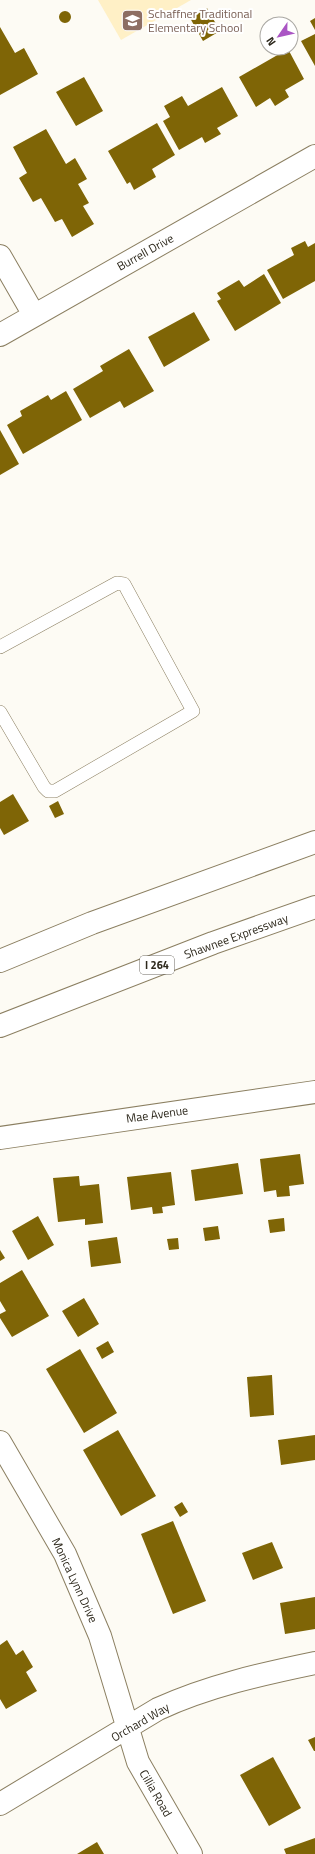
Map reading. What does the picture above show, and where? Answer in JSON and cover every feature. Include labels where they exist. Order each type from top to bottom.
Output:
[{"type":"main road","name":"Burrell Drive","points":[[0,335],[315,156]]},
{"type":"main road","points":[[0,256],[34,315]]},
{"type":"main road","points":[[0,961],[106,918],[315,842]]},
{"type":"main road","name":"Shawnee Expressway","points":[[0,1026],[213,943],[315,906]]},
{"type":"main road","name":"Mae Avenue","points":[[0,1138],[315,1092]]},
{"type":"main road","name":"Monica Lynn Drive","points":[[0,1442],[65,1554],[100,1636],[128,1729]]},
{"type":"main road","name":"Orchard Way","points":[[0,1804],[128,1729],[158,1709],[177,1700],[270,1672],[315,1663]]},
{"type":"main road","name":"Cillia Road","points":[[128,1729],[138,1762],[192,1854]]},
{"type":"lane","points":[[0,647],[117,583],[124,584],[193,711],[55,791],[48,791],[44,787],[0,712]]},
{"type":"shaded area","name":"Schaffner Traditional Elementary School","points":[[98,0],[191,0],[121,40]]},
{"type":"building","points":[[207,8],[220,31],[203,41],[190,18]]},
{"type":"building","points":[[63,11],[67,11],[71,17],[67,23],[63,23],[59,19],[59,15]]},
{"type":"building","points":[[315,18],[315,30],[310,21]]},
{"type":"building","points":[[0,27],[15,53],[24,48],[38,74],[0,95]]},
{"type":"building","points":[[315,34],[315,66],[301,41]]},
{"type":"building","points":[[276,56],[292,56],[304,79],[285,90],[289,97],[275,106],[270,98],[256,107],[239,77]]},
{"type":"building","points":[[84,77],[103,111],[76,126],[56,92]]},
{"type":"building","points":[[222,87],[238,116],[217,128],[221,134],[205,143],[202,137],[179,150],[163,121],[170,117],[164,106],[182,96],[188,106]]},
{"type":"building","points":[[157,123],[175,155],[152,169],[156,177],[134,190],[130,182],[127,184],[108,151]]},
{"type":"building","points":[[46,129],[66,164],[75,158],[87,179],[78,184],[89,203],[83,206],[94,224],[72,237],[62,219],[55,222],[41,198],[33,202],[19,178],[27,173],[13,147]]},
{"type":"building","points":[[305,241],[308,247],[315,243],[315,281],[283,299],[267,270],[294,255],[291,248]]},
{"type":"building","points":[[264,274],[281,303],[235,331],[217,301],[221,299],[217,293],[239,280],[244,287]]},
{"type":"building","points":[[194,312],[210,340],[164,367],[148,337]]},
{"type":"building","points":[[129,349],[154,391],[124,408],[120,401],[90,418],[73,389],[103,371],[100,366]]},
{"type":"building","points":[[66,391],[82,420],[23,454],[7,425],[22,416],[20,411],[48,395],[51,400]]},
{"type":"building","points":[[0,430],[19,464],[0,475]]},
{"type":"building","points":[[13,794],[29,821],[4,835],[0,828],[0,802]]},
{"type":"building","points":[[58,801],[64,814],[55,818],[49,806]]},
{"type":"building","points":[[300,1154],[304,1184],[289,1186],[290,1196],[277,1197],[276,1190],[264,1192],[260,1159]]},
{"type":"building","points":[[238,1163],[243,1194],[195,1201],[191,1170]]},
{"type":"building","points":[[171,1172],[175,1205],[162,1207],[163,1213],[153,1214],[152,1207],[131,1210],[127,1177]]},
{"type":"building","points":[[79,1176],[80,1186],[99,1184],[103,1223],[85,1225],[85,1219],[58,1222],[53,1178]]},
{"type":"building","points":[[38,1216],[54,1245],[28,1260],[12,1231]]},
{"type":"building","points":[[284,1218],[285,1231],[270,1233],[268,1220]]},
{"type":"building","points":[[218,1226],[220,1239],[205,1241],[203,1228]]},
{"type":"building","points":[[117,1237],[121,1263],[91,1267],[88,1241]]},
{"type":"building","points":[[178,1238],[179,1249],[169,1250],[167,1239]]},
{"type":"building","points":[[0,1250],[5,1258],[0,1261]]},
{"type":"building","points":[[22,1270],[49,1316],[12,1337],[0,1318],[0,1314],[6,1311],[0,1301],[0,1283]]},
{"type":"building","points":[[84,1298],[99,1324],[78,1337],[62,1311]]},
{"type":"building","points":[[108,1341],[114,1352],[102,1359],[96,1348]]},
{"type":"building","points":[[80,1349],[117,1413],[84,1433],[46,1369]]},
{"type":"building","points":[[272,1375],[274,1415],[250,1417],[247,1377]]},
{"type":"building","points":[[118,1430],[156,1496],[121,1516],[83,1450]]},
{"type":"building","points":[[315,1435],[315,1460],[281,1465],[278,1440]]},
{"type":"building","points":[[182,1502],[188,1512],[180,1517],[174,1507]]},
{"type":"building","points":[[173,1521],[206,1601],[173,1614],[141,1534]]},
{"type":"building","points":[[272,1542],[283,1568],[253,1580],[242,1553]]},
{"type":"building","points":[[315,1597],[315,1629],[285,1634],[280,1603]]},
{"type":"building","points":[[7,1640],[16,1655],[23,1650],[33,1667],[26,1672],[37,1691],[6,1709],[0,1699],[0,1645]]},
{"type":"building","points":[[315,1737],[315,1751],[314,1751],[308,1740]]},
{"type":"building","points":[[273,1757],[301,1808],[269,1826],[240,1775]]},
{"type":"building","points":[[315,1838],[315,1854],[286,1854],[284,1849]]},
{"type":"building","points":[[97,1842],[104,1854],[77,1854]]},
{"type":"place","name":"Schaffner Traditional Elementary School","points":[[133,20]]}]
